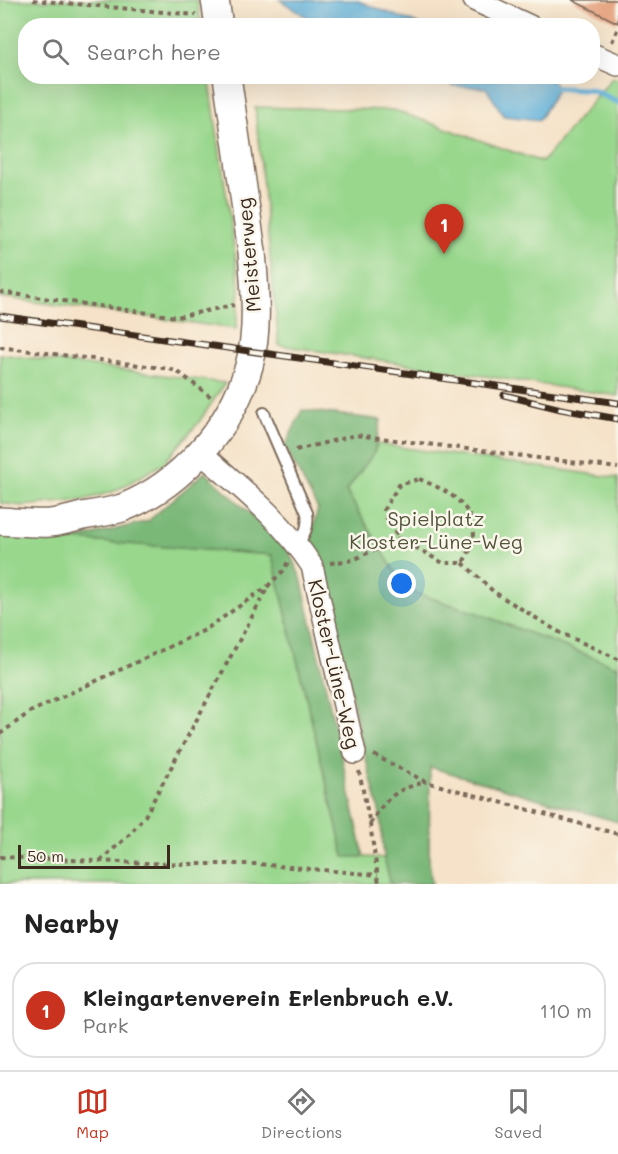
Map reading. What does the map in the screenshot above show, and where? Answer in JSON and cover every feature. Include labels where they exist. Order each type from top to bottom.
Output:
[{"type":"street","points":[[474,0],[513,18]]},
{"type":"street","points":[[600,57],[618,65]]},
{"type":"street","name":"Meisterweg","points":[[0,521],[51,523],[121,508],[144,497],[165,483],[200,452],[230,411],[249,366],[255,327],[255,307],[252,252],[228,84]]},
{"type":"street","name":"Kloster-Lüne-Weg","points":[[200,452],[261,506],[298,544],[312,566],[353,746]]},
{"type":"lane","points":[[264,413],[306,513],[308,522],[306,531],[298,544]]},
{"type":"path","points":[[33,0],[217,14]]},
{"type":"path","points":[[0,292],[177,317],[236,305],[255,307]]},
{"type":"path","points":[[0,347],[170,369],[181,374],[230,411]]},
{"type":"path","points":[[282,454],[356,435],[618,468]]},
{"type":"path","points":[[463,563],[474,539],[470,513],[446,490],[419,479],[399,484],[384,509],[388,522],[399,538],[443,563],[463,563],[494,592],[557,631],[618,659]]},
{"type":"path","points":[[312,566],[353,560],[399,538]]},
{"type":"path","points":[[0,734],[30,712],[205,630],[269,585],[283,571],[298,544]]},
{"type":"path","points":[[100,862],[130,834],[145,816],[269,585]]},
{"type":"path","points":[[353,746],[426,782],[618,834]]},
{"type":"path","name":"Kloster-Lüne-Weg","points":[[353,746],[370,824],[379,884]]},
{"type":"path","points":[[370,824],[380,807],[405,786],[426,782]]},
{"type":"path","points":[[0,857],[170,864],[257,864],[378,875]]},
{"type":"green space","points":[[0,0],[197,0],[200,18],[18,18],[18,84],[210,84],[240,289],[236,329],[0,297]]},
{"type":"green space","points":[[613,77],[618,79],[618,396],[279,345],[255,107],[394,110],[542,162]]},
{"type":"green space","points":[[0,354],[225,383],[199,422],[163,464],[115,491],[84,500],[22,506],[0,503]]},
{"type":"green space","points":[[302,410],[381,420],[374,453],[346,491],[406,590],[477,613],[618,667],[618,822],[430,767],[429,860],[432,884],[391,884],[384,858],[380,814],[360,736],[326,573],[309,539],[318,509],[285,447]]},
{"type":"green space","name":"Spielplatz Kloster-Lüne-Weg","points":[[377,444],[618,478],[618,667],[477,613],[406,590],[346,491],[374,453]]},
{"type":"green space","points":[[205,472],[287,548],[301,578],[364,857],[344,857],[272,555],[74,540],[148,521]]},
{"type":"green space","points":[[0,533],[272,555],[344,856],[384,858],[391,884],[0,884]]},
{"type":"water","points":[[280,0],[356,0],[402,18],[308,18]]},
{"type":"water","points":[[449,84],[555,84],[558,88],[539,120],[504,116],[486,88]]},
{"type":"building","points":[[572,0],[618,0],[618,23]]},
{"type":"waterway","points":[[558,88],[592,90],[618,102]]},
{"type":"railway","points":[[0,316],[618,403]]},
{"type":"railway","points":[[504,395],[561,409],[618,419]]},
{"type":"place","name":"Kleingartenverein Erlenbruch e.V.","points":[[444,254]]}]
